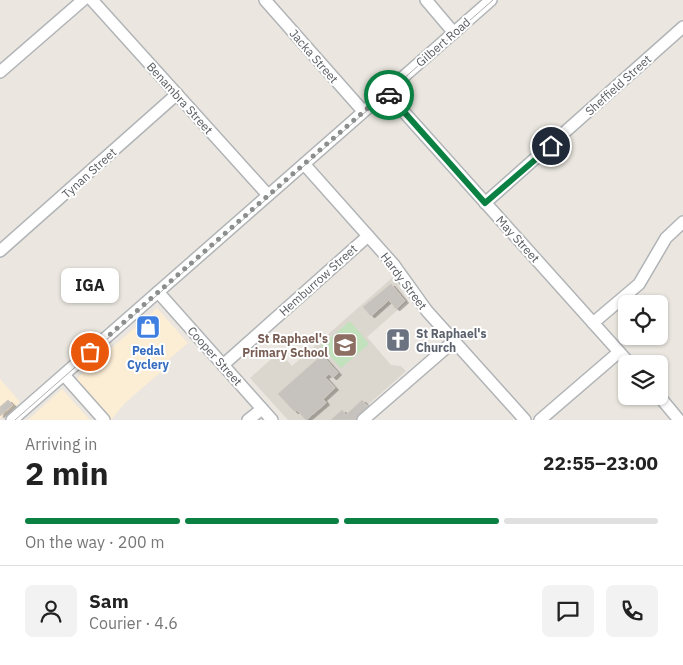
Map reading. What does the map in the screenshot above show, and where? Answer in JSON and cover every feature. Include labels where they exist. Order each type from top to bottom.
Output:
[{"type":"street","points":[[0,72],[83,0]]},
{"type":"street","name":"Benambra Street","points":[[92,0],[268,195]]},
{"type":"street","name":"Jacka Street","points":[[266,0],[364,112]]},
{"type":"street","points":[[426,0],[454,32]]},
{"type":"street","name":"Gilbert Road","points":[[12,420],[491,0]]},
{"type":"street","name":"Sheffield Street","points":[[485,203],[683,27]]},
{"type":"street","name":"May Street","points":[[386,92],[622,355]]},
{"type":"street","name":"Tynan Street","points":[[0,251],[177,94]]},
{"type":"street","name":"Hardy Street","points":[[304,164],[394,265],[417,298],[525,420]]},
{"type":"street","points":[[593,324],[639,284],[666,238],[683,222]]},
{"type":"street","name":"Hemburrow Street","points":[[223,365],[368,236]]},
{"type":"street","name":"Cooper Street","points":[[158,292],[272,420]]},
{"type":"street","points":[[363,420],[454,341]]},
{"type":"street","points":[[540,420],[619,352]]},
{"type":"street","points":[[64,375],[104,420]]},
{"type":"street","points":[[666,405],[680,420]]},
{"type":"street","points":[[248,420],[262,408]]},
{"type":"shaded area","name":"St Raphael's Primary School","points":[[393,277],[408,301],[367,337],[391,365],[401,366],[406,371],[351,420],[288,420],[250,378],[279,352],[292,366]]},
{"type":"shaded area","points":[[157,308],[188,343],[166,362],[169,365],[125,403],[111,420],[75,380]]},
{"type":"shaded area","points":[[0,379],[20,402],[0,419]]},
{"type":"shaded area","points":[[62,389],[90,420],[28,420]]},
{"type":"green space","points":[[350,321],[369,344],[341,368],[321,346]]},
{"type":"building","points":[[391,284],[405,301],[396,309],[389,300],[371,316],[363,307]]},
{"type":"building","name":"Pedal Cyclery","points":[[145,319],[155,330],[150,335],[140,324]]},
{"type":"building","points":[[322,355],[338,373],[333,378],[329,374],[325,377],[335,388],[323,399],[326,403],[306,420],[297,410],[295,412],[278,394]]},
{"type":"building","points":[[8,400],[13,405],[0,416],[0,407]]},
{"type":"building","points":[[362,400],[368,407],[354,420],[331,420],[342,410],[346,415]]},
{"type":"tram line","points":[[15,420],[493,0]]},
{"type":"way so far","points":[[90,352],[386,92],[389,95]]},
{"type":"place","name":"Pedal Cyclery","points":[[148,327]]},
{"type":"place","name":"St Raphael's Church","points":[[398,340]]},
{"type":"place","name":"St Raphael's Primary School","points":[[345,345]]},
{"type":"place","name":"IGA","points":[[90,352]]},
{"type":"route","points":[[389,95],[485,203],[551,146]]}]
